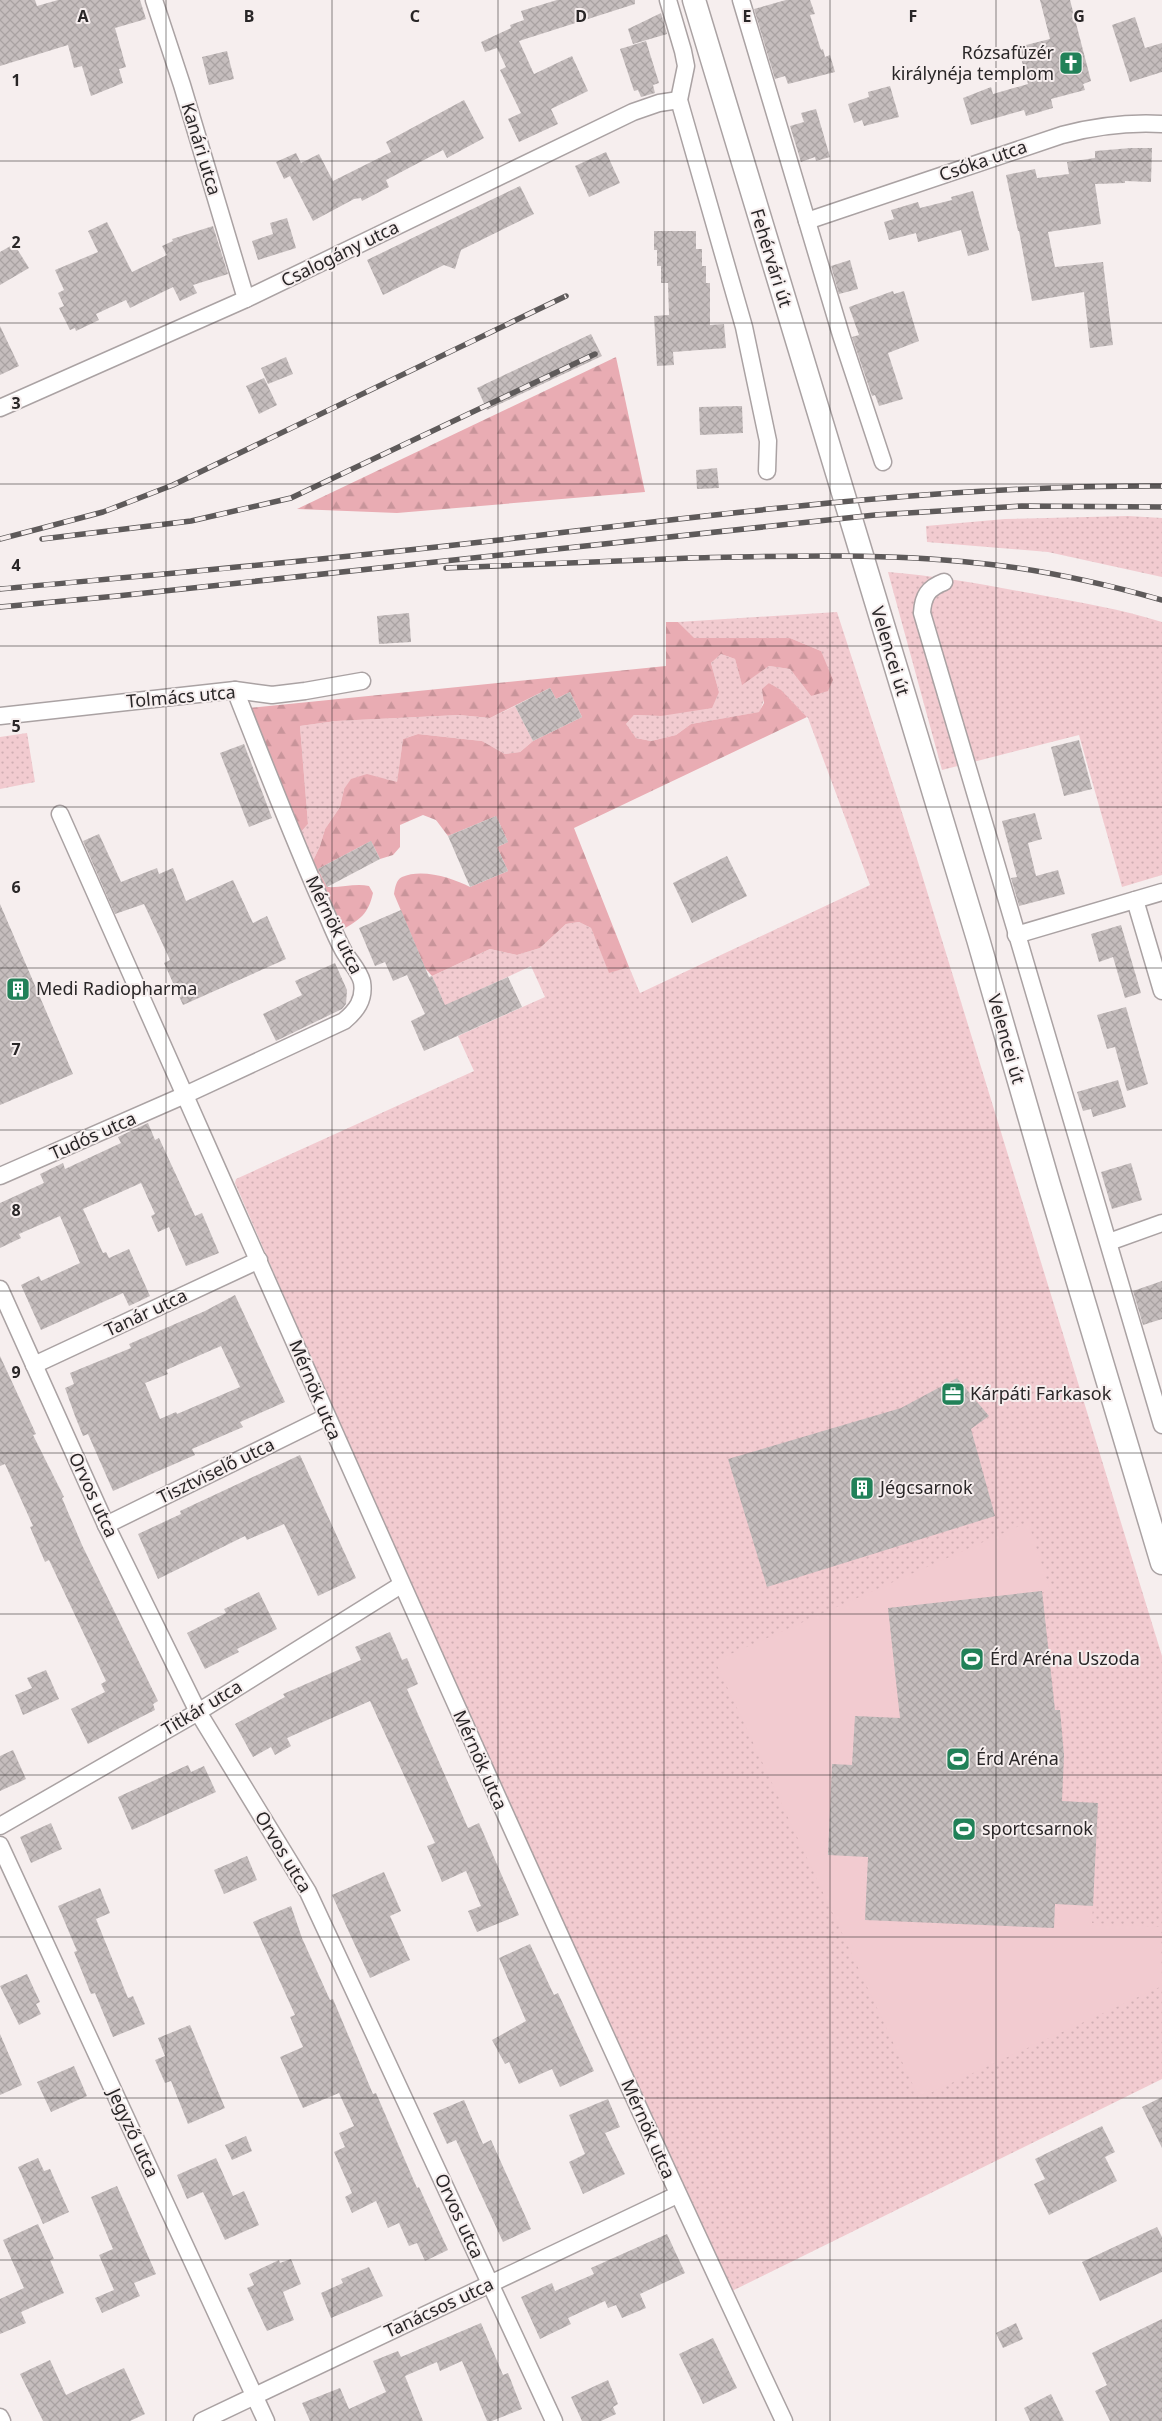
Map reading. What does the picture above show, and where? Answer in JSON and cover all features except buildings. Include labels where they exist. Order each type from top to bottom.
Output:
[{"type":"main road","name":"Fehérvári út","points":[[694,0],[849,515]]},
{"type":"main road","name":"Velencei út","points":[[849,515],[978,939],[1048,1185],[1162,1563]]},
{"type":"street","name":"Kanári utca","points":[[154,0],[182,85],[246,299]]},
{"type":"street","points":[[668,0],[686,66],[679,100],[744,327],[768,441],[767,471]]},
{"type":"street","points":[[742,0],[841,335],[883,462]]},
{"type":"street","name":"Csalogány utca","points":[[0,408],[246,299],[633,112],[659,103],[679,100]]},
{"type":"street","name":"Csóka utca","points":[[807,220],[1062,135],[1097,126],[1139,122],[1162,124]]},
{"type":"street","points":[[944,582],[933,586],[927,592],[923,602],[922,613],[1162,1425]]},
{"type":"street","name":"Tolmács utca","points":[[0,716],[235,690],[272,695],[362,681]]},
{"type":"street","name":"Mérnök utca","points":[[185,1095],[344,1021],[356,1011],[362,998],[362,982],[333,930],[301,856],[235,690]]},
{"type":"street","name":"Mérnök utca","points":[[60,814],[259,1260],[401,1586],[677,2195],[784,2421]]},
{"type":"street","points":[[1016,935],[1162,892]]},
{"type":"street","points":[[1135,900],[1162,991]]},
{"type":"street","name":"Tudós utca","points":[[0,1176],[185,1095]]},
{"type":"street","points":[[1109,1242],[1162,1223]]},
{"type":"street","name":"Tanár utca","points":[[34,1365],[259,1260]]},
{"type":"street","name":"Orvos utca","points":[[0,1289],[106,1525],[198,1712],[308,1892],[554,2421]]},
{"type":"street","name":"Tisztviselő utca","points":[[106,1525],[326,1417]]},
{"type":"street","name":"Titkár utca","points":[[0,1826],[198,1712],[401,1586]]},
{"type":"street","name":"Jegyző utca","points":[[0,1845],[266,2421]]},
{"type":"street","name":"Tanácsos utca","points":[[202,2421],[677,2195]]},
{"type":"street","points":[[0,2417],[2,2421]]},
{"type":"shaded area","points":[[1128,516],[1162,518],[1162,577],[1048,552],[927,542],[926,526],[1005,519]]},
{"type":"shaded area","points":[[888,572],[944,578],[1083,603],[1162,622],[1162,875],[1122,887],[1079,735],[942,770]]},
{"type":"shaded area","points":[[837,612],[918,862],[1162,1656],[1162,2079],[732,2291],[445,1667],[235,1183],[236,1179],[474,1071],[458,1036],[545,997],[531,966],[445,1006],[432,976],[490,949],[517,955],[540,948],[566,924],[579,922],[591,928],[609,972],[629,967],[640,993],[870,885],[808,718],[780,690],[769,683],[760,712],[691,724],[676,735],[651,741],[636,738],[625,725],[634,715],[661,716],[719,692],[711,663],[721,654],[735,659],[742,684],[769,666],[790,669],[811,696],[821,651],[790,638],[693,638],[678,622]]},
{"type":"shaded area","points":[[515,706],[533,741],[520,752],[505,754],[482,741],[418,734],[403,739],[397,783],[386,779],[344,789],[340,807],[325,829],[312,863],[300,833],[308,824],[300,726],[336,721],[459,715],[490,718]]},
{"type":"shaded area","points":[[27,733],[35,782],[0,789],[0,737]]},
{"type":"shaded area","points":[[1028,1522],[1050,1590],[1042,1592],[1055,1710],[1060,1709],[1064,1755],[1060,1801],[1098,1803],[1092,1923],[1160,1927],[1162,1986],[919,2098],[715,1661]]},
{"type":"green space","points":[[616,357],[645,492],[397,513],[297,509]]},
{"type":"green space","points":[[666,622],[678,622],[694,638],[790,638],[821,651],[833,680],[828,691],[811,696],[790,669],[769,666],[742,685],[735,659],[721,654],[711,663],[719,692],[712,708],[661,716],[634,715],[626,724],[636,738],[651,741],[676,735],[691,724],[759,712],[764,703],[762,689],[769,683],[781,690],[807,717],[574,828],[629,967],[609,973],[591,928],[579,922],[566,924],[540,948],[517,955],[490,949],[432,976],[425,968],[394,894],[396,884],[402,877],[410,874],[428,874],[455,880],[470,887],[508,871],[497,847],[508,842],[496,816],[448,836],[436,820],[423,815],[400,825],[400,847],[393,855],[380,859],[371,841],[318,869],[327,887],[364,885],[369,886],[373,893],[369,907],[362,916],[342,930],[312,863],[325,829],[340,807],[344,789],[351,779],[367,774],[397,782],[403,739],[418,734],[482,741],[505,754],[520,752],[533,741],[582,717],[570,692],[556,699],[550,688],[490,718],[459,715],[336,721],[300,726],[308,824],[300,833],[249,708],[666,666]]},
{"type":"railway","points":[[0,539],[103,512],[173,485],[566,296]]},
{"type":"railway","points":[[42,539],[191,521],[291,498],[595,354]]},
{"type":"railway","points":[[0,589],[368,554],[825,503],[993,491],[1162,486]]},
{"type":"railway","points":[[0,607],[875,515],[1022,506],[1162,507]]},
{"type":"railway","points":[[446,568],[691,558],[834,556],[906,558],[977,563],[1024,569],[1094,582],[1162,600]]},
{"type":"place","name":"Rózsafüzér királynéja templom","points":[[1071,63]]},
{"type":"place","name":"Medi Radiopharma","points":[[18,989]]},
{"type":"place","name":"Kárpáti Farkasok","points":[[953,1394]]},
{"type":"place","name":"Jégcsarnok","points":[[862,1488]]},
{"type":"place","name":"Érd Aréna Uszoda","points":[[972,1659]]},
{"type":"place","name":"Érd Aréna","points":[[958,1759]]},
{"type":"place","name":"sportcsarnok","points":[[964,1829]]}]
